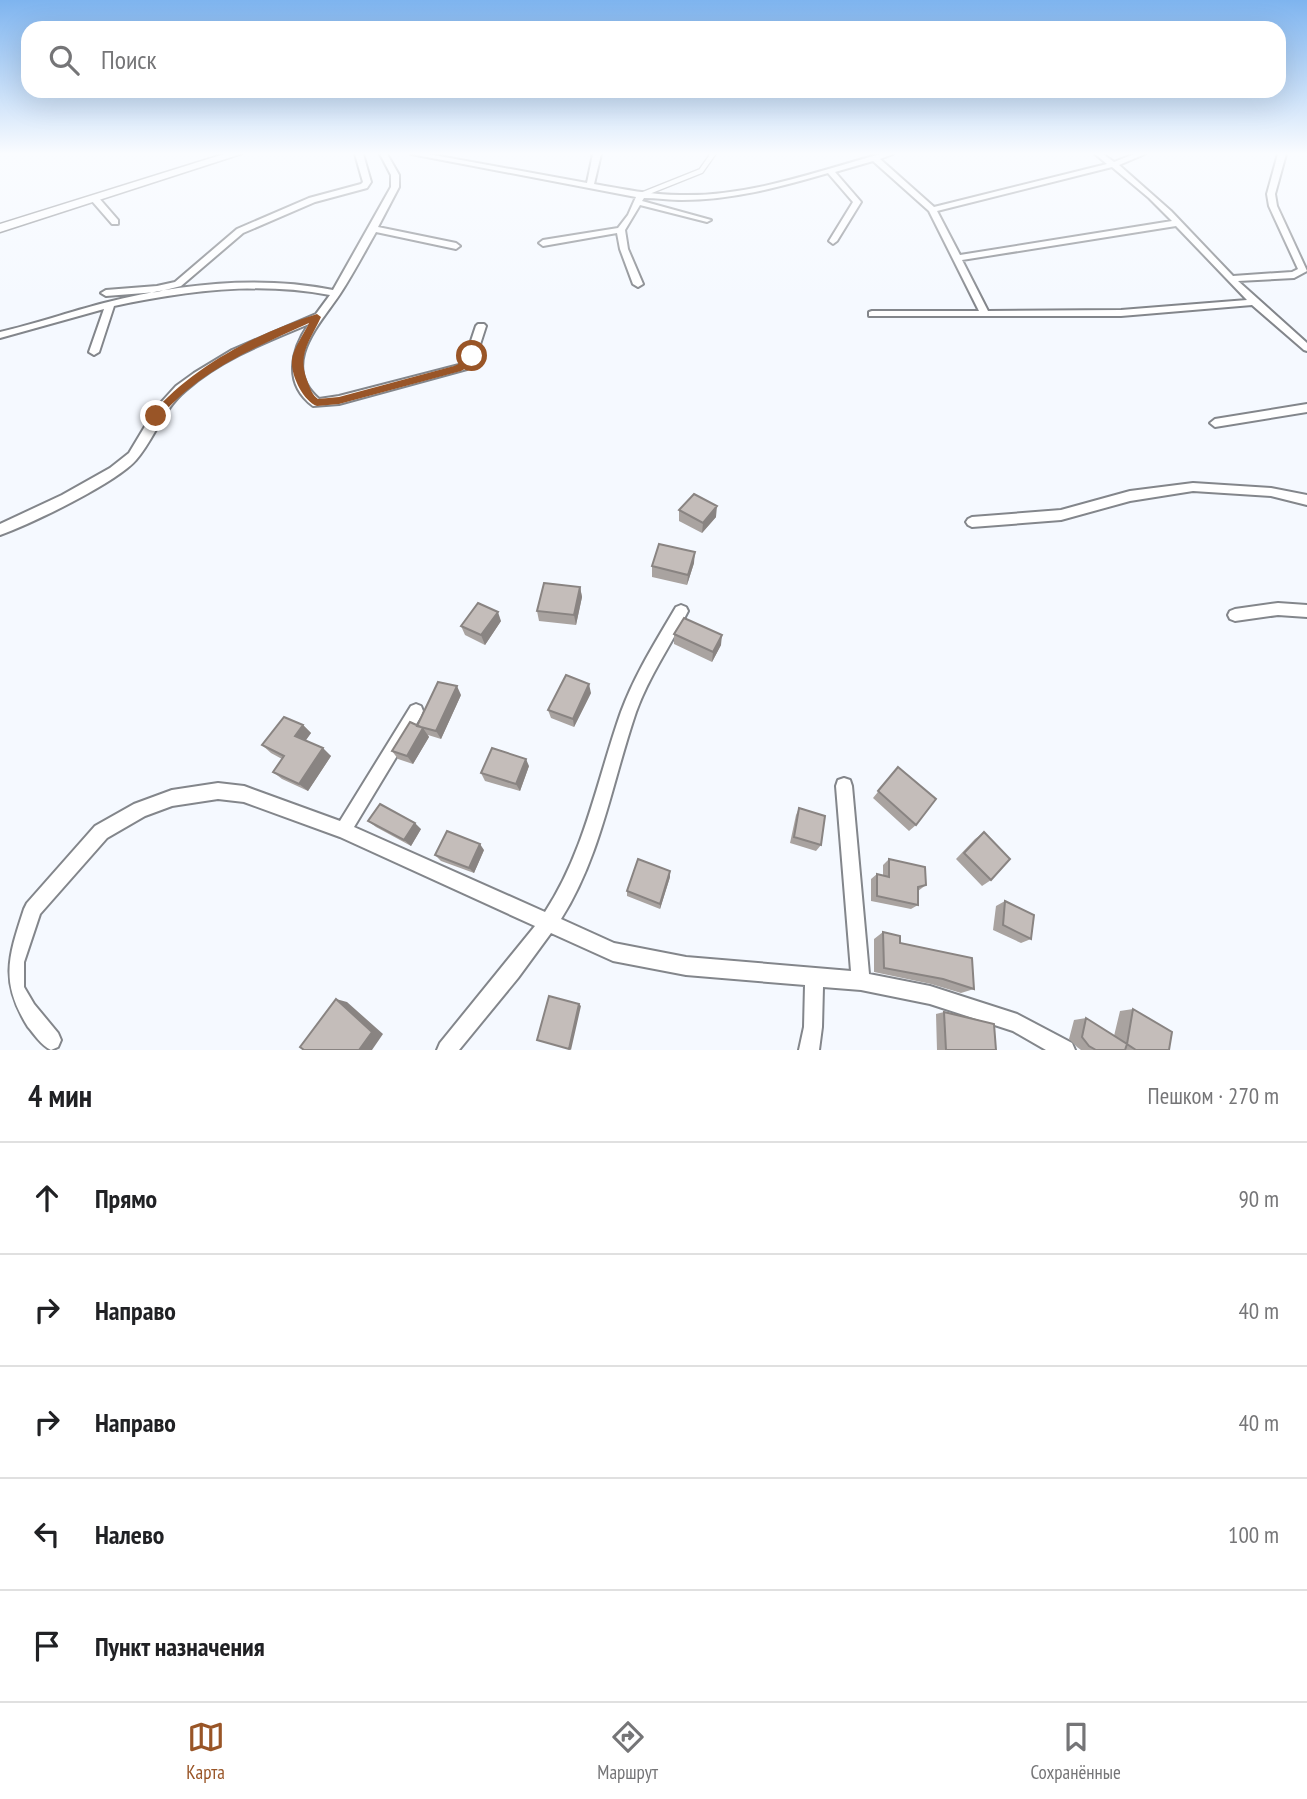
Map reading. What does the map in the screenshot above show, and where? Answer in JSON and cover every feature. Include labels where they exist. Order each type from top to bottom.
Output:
[{"type":"street","points":[[0,228],[82,203]]},
{"type":"street","points":[[99,203],[116,222]]},
{"type":"street","points":[[106,293],[157,289],[177,284],[236,233],[302,203]]},
{"type":"street","points":[[387,203],[336,293],[317,317],[297,357],[297,367],[310,398],[317,403],[339,401],[463,367],[470,360],[481,326]]},
{"type":"street","points":[[543,243],[621,230],[637,203]]},
{"type":"street","points":[[654,203],[707,220]]},
{"type":"street","points":[[833,241],[856,203]]},
{"type":"street","points":[[924,203],[932,210],[985,313]]},
{"type":"street","points":[[932,210],[960,203]]},
{"type":"street","points":[[1157,203],[1254,302],[1307,348]]},
{"type":"street","points":[[1231,279],[1294,275],[1303,270],[1272,203]]},
{"type":"street","points":[[958,258],[1178,223]]},
{"type":"street","points":[[374,229],[456,246]]},
{"type":"street","points":[[621,230],[624,249],[638,284]]},
{"type":"street","points":[[0,335],[110,305],[228,286],[294,285],[336,293]]},
{"type":"street","points":[[872,314],[1121,313],[1254,302]]},
{"type":"street","points":[[94,352],[110,305]]},
{"type":"street","points":[[0,530],[49,507],[127,462],[164,404],[203,372],[258,343],[317,317]]},
{"type":"street","points":[[1215,423],[1307,408]]},
{"type":"street","points":[[972,522],[1054,516],[1130,496],[1193,487],[1271,492],[1307,500]]},
{"type":"street","points":[[1235,615],[1278,609],[1307,611]]},
{"type":"street","points":[[447,1050],[547,924],[569,887],[596,827],[629,710],[643,677],[681,611]]},
{"type":"street","points":[[343,830],[416,711]]},
{"type":"street","points":[[844,786],[861,981]]},
{"type":"street","points":[[51,1040],[26,1011],[15,989],[15,962],[33,909],[101,832],[140,810],[172,798],[218,791],[244,794],[343,830],[613,952],[652,961],[861,981],[930,995],[1017,1023],[1065,1050]]},
{"type":"street","points":[[809,1050],[813,1027],[814,977]]},
{"type":"building","points":[[694,494],[717,506],[703,523],[679,510]]},
{"type":"building","points":[[659,544],[695,552],[688,575],[652,566]]},
{"type":"building","points":[[544,583],[580,587],[574,615],[537,611]]},
{"type":"building","points":[[478,603],[498,612],[481,635],[461,626]]},
{"type":"building","points":[[684,618],[722,635],[713,652],[674,634]]},
{"type":"building","points":[[566,675],[589,684],[573,719],[548,710]]},
{"type":"building","points":[[438,682],[457,686],[436,731],[417,726]]},
{"type":"building","points":[[284,717],[303,725],[295,736],[323,748],[299,784],[273,772],[284,756],[262,745]]},
{"type":"building","points":[[410,722],[423,728],[407,756],[392,751]]},
{"type":"building","points":[[492,748],[526,759],[516,784],[481,773]]},
{"type":"building","points":[[898,767],[936,799],[916,825],[878,791]]},
{"type":"building","points":[[380,804],[415,823],[404,840],[368,821]]},
{"type":"building","points":[[799,808],[825,816],[821,845],[794,837]]},
{"type":"building","points":[[447,831],[480,844],[469,868],[435,855]]},
{"type":"building","points":[[984,832],[1010,859],[991,880],[964,853]]},
{"type":"building","points":[[638,859],[670,871],[660,904],[627,891]]},
{"type":"building","points":[[889,859],[925,867],[926,885],[918,887],[918,905],[877,896],[877,874],[889,877]]},
{"type":"building","points":[[1005,901],[1034,915],[1031,939],[1003,925]]},
{"type":"building","points":[[883,932],[900,936],[900,943],[972,958],[974,989],[943,979],[884,968]]},
{"type":"building","points":[[549,996],[579,1004],[569,1049],[537,1040]]},
{"type":"building","points":[[336,999],[372,1032],[359,1050],[304,1050],[300,1047]]},
{"type":"building","points":[[1133,1009],[1172,1032],[1169,1050],[1136,1050],[1127,1044]]},
{"type":"building","points":[[944,1012],[994,1024],[996,1050],[946,1050]]},
{"type":"building","points":[[1086,1018],[1127,1044],[1125,1050],[1096,1050],[1089,1046],[1082,1037]]},
{"type":"route","points":[[156,416],[164,404],[203,372],[258,343],[317,317],[297,357],[297,367],[310,398],[317,403],[339,401],[458,369],[467,364],[472,356]]}]
